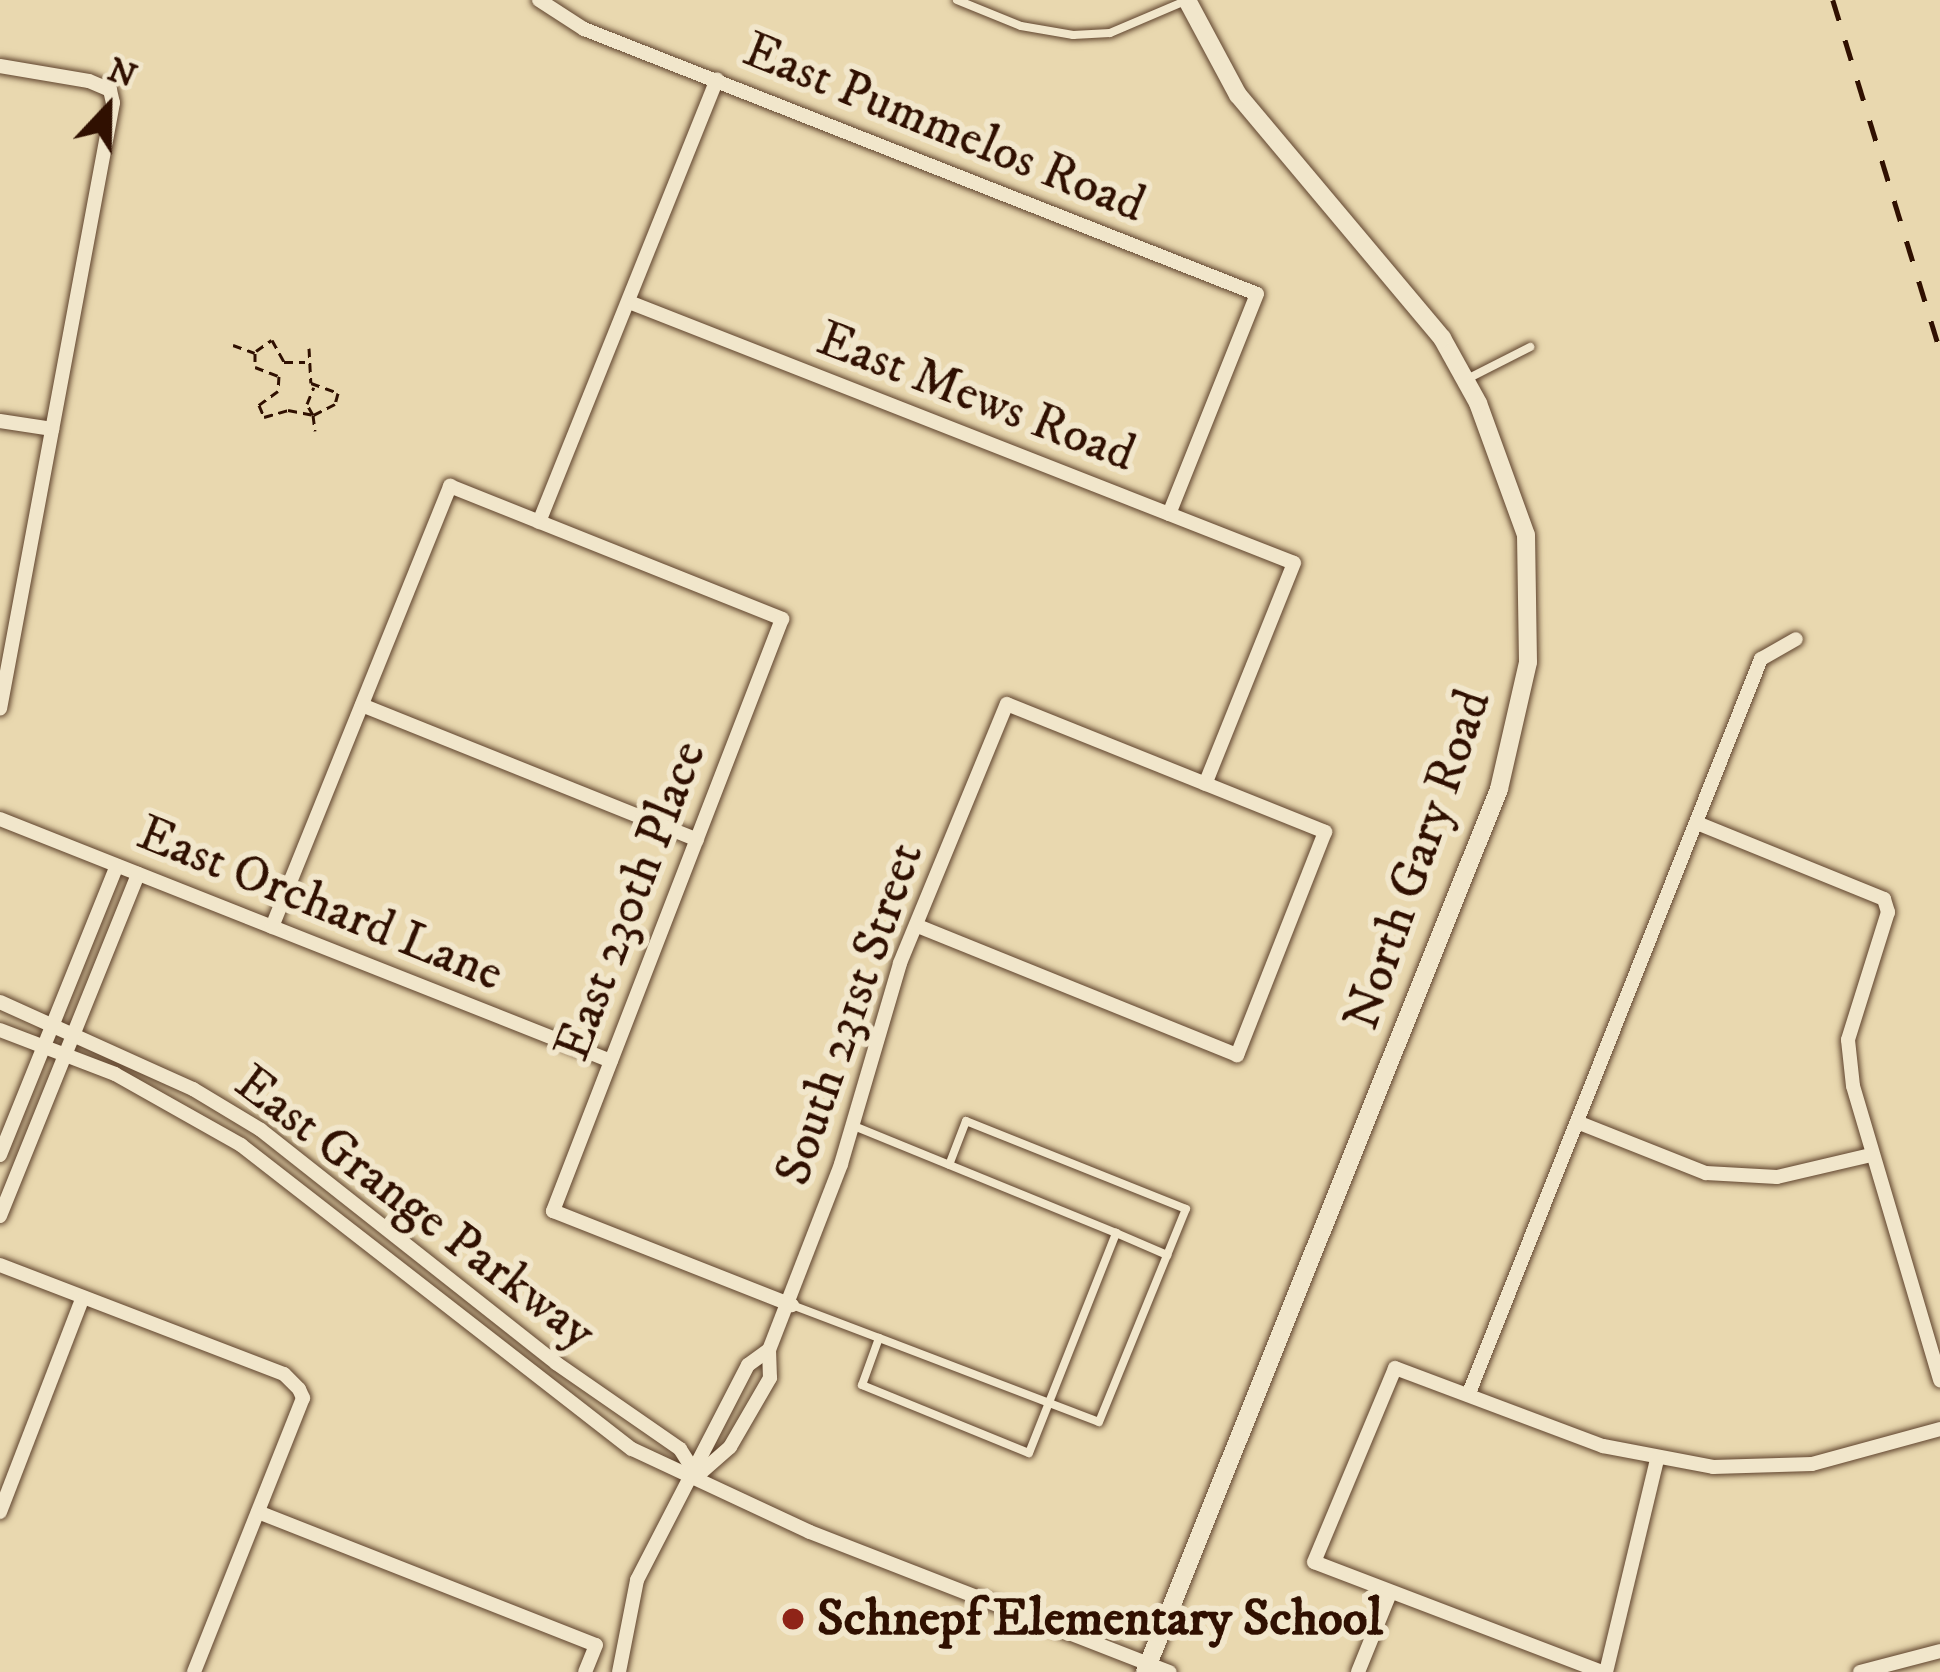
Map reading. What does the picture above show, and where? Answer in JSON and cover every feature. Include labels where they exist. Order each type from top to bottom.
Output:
[{"type":"main road","name":"North Gary Road","points":[[1155,1670],[1517,732],[1528,662],[1526,535],[1511,480],[1465,381],[1393,277],[1273,143],[1187,0]]},
{"type":"street","name":"East Pummelos Road","points":[[539,0],[584,29],[1257,294],[1168,514]]},
{"type":"street","points":[[0,66],[89,81],[110,90],[113,103],[0,709]]},
{"type":"street","points":[[272,927],[450,486],[538,521],[717,80]]},
{"type":"street","name":"East Mews Road","points":[[629,302],[1294,563],[1205,784]]},
{"type":"street","points":[[0,421],[52,430]]},
{"type":"street","name":"East 230th Place","points":[[538,521],[782,619],[553,1211],[792,1305]]},
{"type":"street","points":[[1469,1393],[1761,658],[1796,639]]},
{"type":"street","name":"South 231st Street","points":[[619,1672],[638,1580],[697,1476],[708,1436],[748,1365],[769,1350],[792,1305],[916,925],[1007,704],[1205,784]]},
{"type":"street","points":[[362,705],[697,841]]},
{"type":"street","points":[[916,925],[1237,1055],[1325,832],[1205,784]]},
{"type":"street","name":"East Orchard Lane","points":[[0,819],[611,1060]]},
{"type":"street","points":[[1697,823],[1867,887],[1888,912],[1848,1040],[1871,1155],[1940,1380]]},
{"type":"street","points":[[0,1155],[117,866]]},
{"type":"street","points":[[0,1216],[138,874]]},
{"type":"street","name":"East Grange Parkway","points":[[0,1002],[193,1088],[322,1172],[556,1364],[680,1449],[697,1476]]},
{"type":"street","name":"East Grange Parkway","points":[[0,1030],[115,1074],[241,1145],[568,1405],[632,1450],[810,1532],[1155,1670]]},
{"type":"street","points":[[1577,1122],[1706,1173],[1738,1177],[1777,1177],[1871,1155]]},
{"type":"street","points":[[0,1265],[297,1384],[303,1398],[194,1672]]},
{"type":"street","points":[[0,1512],[83,1297]]},
{"type":"street","name":"South 231st Street","points":[[697,1476],[730,1447],[770,1378],[769,1350]]},
{"type":"street","points":[[1657,1460],[1604,1672],[1314,1562],[1395,1368],[1657,1460],[1796,1466],[1940,1429]]},
{"type":"street","points":[[258,1511],[596,1645],[585,1672]]},
{"type":"street","points":[[1358,1672],[1390,1593]]},
{"type":"street","points":[[1860,1672],[1940,1651]]},
{"type":"lane","points":[[957,0],[1021,26],[1073,34],[1110,33],[1187,0]]},
{"type":"lane","points":[[1465,381],[1530,347]]},
{"type":"lane","points":[[792,1305],[1099,1422],[1186,1209],[966,1121],[949,1165]]},
{"type":"lane","points":[[852,1125],[1167,1255]]},
{"type":"lane","points":[[879,1338],[862,1384],[1029,1453],[1116,1233]]},
{"type":"path","points":[[255,353],[272,340],[284,362],[305,362]]},
{"type":"path","points":[[233,345],[255,353]]},
{"type":"path","points":[[310,348],[305,362],[314,386],[307,404],[315,431]]},
{"type":"path","points":[[255,353],[255,367],[280,381],[261,399],[264,417],[289,410],[313,416],[335,404],[338,393],[314,386]]},
{"type":"railway","points":[[1833,0],[1940,349]]},
{"type":"place","name":"Schnepf Elementary School","points":[[793,1619]]}]
